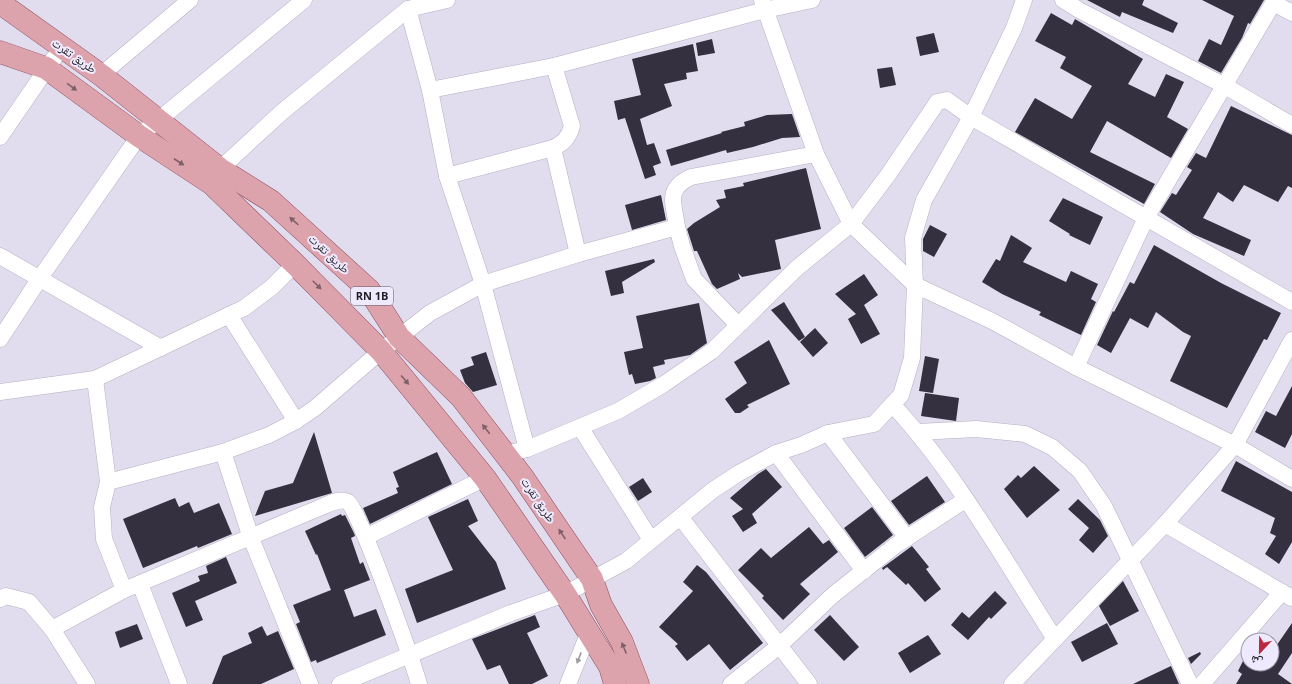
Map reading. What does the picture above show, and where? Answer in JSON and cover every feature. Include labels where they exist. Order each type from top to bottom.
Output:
[{"type":"main road","name":"طريق تقرت","points":[[0,3],[61,48],[101,75],[157,121],[220,169],[271,201],[369,290],[399,337],[461,397],[506,454],[592,579],[601,605],[622,642],[638,684]]},
{"type":"main road","name":"RN 1B","points":[[0,52],[46,68],[138,136],[212,184],[295,264],[381,351],[485,478],[565,594],[589,632],[610,667],[615,684]]},
{"type":"street","points":[[101,75],[190,0]]},
{"type":"street","points":[[0,339],[40,278],[138,136],[304,0]]},
{"type":"street","points":[[220,169],[282,112],[408,9],[447,0]]},
{"type":"street","points":[[430,90],[554,66],[764,5],[812,0]]},
{"type":"street","points":[[340,684],[510,613],[565,594],[626,561],[681,518],[713,490],[776,452],[801,445],[828,433],[874,424],[901,395],[912,358],[915,285],[912,238],[924,200],[971,117],[1014,28],[1024,0]]},
{"type":"street","points":[[1063,0],[1079,10],[1225,86],[1292,125]]},
{"type":"street","points":[[1076,367],[1146,218],[1274,2],[1292,13]]},
{"type":"street","points":[[764,5],[816,154],[851,224],[915,285],[992,321],[1076,367],[1235,445],[1292,479]]},
{"type":"street","points":[[408,9],[430,90],[447,176],[483,284],[527,449]]},
{"type":"street","points":[[0,137],[61,48]]},
{"type":"street","points":[[447,176],[553,148],[562,143],[570,134],[572,126],[554,66]]},
{"type":"street","points":[[506,454],[527,449],[618,411],[664,384],[712,351],[797,268],[851,224],[888,175],[938,102],[947,100],[971,117],[1292,302]]},
{"type":"street","points":[[553,148],[578,254]]},
{"type":"street","points":[[738,325],[694,279],[682,246],[673,201],[674,189],[680,182],[691,177],[816,154]]},
{"type":"street","points":[[108,482],[223,452],[269,435],[296,421],[316,408],[381,351],[430,313],[483,284],[578,254],[678,227]]},
{"type":"street","points":[[0,256],[161,348]]},
{"type":"street","points":[[0,392],[95,379],[244,308],[260,296],[295,264]]},
{"type":"street","points":[[229,315],[296,421]]},
{"type":"street","points":[[1012,684],[1165,524],[1235,445],[1292,340]]},
{"type":"street","points":[[95,379],[108,482],[102,507],[104,538],[124,590]]},
{"type":"street","points":[[892,404],[918,432],[965,500],[1055,639]]},
{"type":"street","points":[[580,427],[651,540]]},
{"type":"street","points":[[918,432],[976,430],[1025,434],[1052,447],[1080,471],[1104,506],[1190,684]]},
{"type":"street","points":[[828,433],[907,538]]},
{"type":"street","points":[[223,452],[251,538],[310,684]]},
{"type":"street","points":[[776,452],[864,571]]},
{"type":"street","points":[[366,537],[485,478]]},
{"type":"street","points":[[52,629],[124,590],[251,538],[338,500],[348,501],[353,506],[366,537],[410,655],[419,684]]},
{"type":"street","points":[[731,684],[779,646],[833,595],[907,538],[965,500]]},
{"type":"street","points":[[681,518],[809,684]]},
{"type":"street","points":[[1165,524],[1287,595],[1202,684]]},
{"type":"street","points":[[140,584],[179,684]]},
{"type":"street","points":[[0,599],[6,596],[29,602],[52,629],[87,684]]},
{"type":"street","points":[[568,684],[589,632]]},
{"type":"building","points":[[1087,0],[1144,0],[1142,5],[1178,23],[1173,33],[1122,12],[1120,17]]},
{"type":"building","points":[[1202,0],[1264,0],[1250,24],[1248,23],[1242,38],[1221,73],[1198,61],[1209,39],[1221,45],[1234,16]]},
{"type":"building","points":[[1051,13],[1072,25],[1075,19],[1143,59],[1128,84],[1155,97],[1166,74],[1184,82],[1167,117],[1188,129],[1171,158],[1107,121],[1090,152],[1155,184],[1144,204],[1015,132],[1035,98],[1072,119],[1092,86],[1060,68],[1066,57],[1035,41]]},
{"type":"building","points":[[934,33],[939,52],[920,56],[916,37]]},
{"type":"building","points":[[712,39],[715,53],[698,56],[696,43]]},
{"type":"building","points":[[693,44],[698,71],[686,73],[687,79],[664,84],[672,106],[640,119],[647,145],[654,143],[661,163],[653,166],[656,175],[645,179],[625,118],[618,120],[614,101],[641,95],[632,59]]},
{"type":"building","points":[[892,67],[896,85],[880,88],[877,69]]},
{"type":"building","points":[[1231,106],[1292,135],[1292,188],[1288,186],[1278,202],[1244,185],[1233,202],[1218,192],[1203,218],[1251,240],[1244,256],[1193,234],[1160,212],[1172,193],[1176,195],[1192,170],[1187,167],[1196,153],[1206,158]]},
{"type":"building","points":[[792,114],[800,137],[782,138],[727,153],[726,150],[671,166],[666,150],[722,133],[721,132],[745,126],[744,122],[767,115]]},
{"type":"building","points":[[806,168],[821,229],[775,240],[781,269],[742,277],[738,273],[740,279],[717,289],[712,284],[697,251],[694,251],[687,229],[720,207],[716,200],[726,198],[724,190],[744,186],[743,183]]},
{"type":"building","points":[[661,195],[666,220],[632,230],[625,205]]},
{"type":"building","points":[[1063,198],[1103,217],[1090,245],[1069,235],[1070,234],[1049,221]]},
{"type":"building","points":[[930,225],[947,234],[934,257],[923,251],[923,239]]},
{"type":"building","points":[[1011,235],[1032,248],[1023,262],[1066,282],[1071,271],[1098,284],[1091,299],[1096,302],[1081,335],[1039,315],[1041,312],[1002,294],[982,282],[996,259],[1000,261]]},
{"type":"building","points":[[1154,245],[1221,283],[1281,313],[1267,340],[1264,339],[1227,408],[1170,381],[1191,336],[1183,332],[1156,312],[1148,328],[1130,318],[1111,353],[1097,345],[1113,311],[1114,312],[1130,282],[1134,284]]},
{"type":"building","points":[[654,259],[655,262],[622,282],[624,293],[611,296],[605,271]]},
{"type":"building","points":[[864,274],[878,295],[864,305],[880,334],[861,344],[848,319],[856,314],[835,294]]},
{"type":"building","points":[[784,302],[805,337],[799,341],[771,310]]},
{"type":"building","points":[[699,303],[707,343],[690,355],[664,360],[665,364],[653,367],[656,378],[650,381],[635,384],[632,374],[629,375],[624,352],[643,348],[636,316]]},
{"type":"building","points":[[815,328],[828,343],[813,357],[800,342]]},
{"type":"building","points":[[769,340],[790,384],[747,405],[749,407],[740,413],[735,413],[725,399],[747,383],[734,362]]},
{"type":"building","points":[[486,352],[497,385],[473,392],[465,383],[460,370],[474,365],[471,357]]},
{"type":"building","points":[[925,356],[939,359],[933,393],[919,391]]},
{"type":"building","points":[[1292,386],[1292,434],[1285,448],[1255,432],[1266,411],[1276,416]]},
{"type":"building","points":[[925,393],[959,398],[956,421],[921,416]]},
{"type":"building","points":[[314,432],[332,493],[255,516],[265,491],[293,483]]},
{"type":"building","points":[[437,452],[452,484],[370,524],[363,508],[398,493],[396,488],[399,487],[393,472]]},
{"type":"building","points":[[1236,461],[1292,492],[1292,542],[1279,564],[1265,554],[1276,536],[1270,533],[1275,518],[1221,491]]},
{"type":"building","points":[[1034,466],[1060,490],[1027,518],[1004,489],[1018,475],[1021,478]]},
{"type":"building","points":[[766,469],[782,487],[752,514],[757,523],[743,532],[732,516],[743,509],[730,498]]},
{"type":"building","points":[[927,476],[945,502],[909,525],[891,501]]},
{"type":"building","points":[[643,478],[652,492],[638,501],[629,487]]},
{"type":"building","points":[[175,498],[179,507],[189,502],[194,513],[219,503],[232,534],[198,548],[197,546],[143,568],[123,519]]},
{"type":"building","points":[[468,499],[478,521],[468,526],[496,562],[506,589],[417,623],[405,589],[453,570],[428,517]]},
{"type":"building","points":[[1078,499],[1100,520],[1108,536],[1093,553],[1079,540],[1089,528],[1068,509]]},
{"type":"building","points":[[872,507],[893,535],[865,557],[844,528]]},
{"type":"building","points":[[341,514],[342,516],[345,515],[354,533],[355,536],[351,538],[360,564],[363,562],[370,580],[344,590],[354,617],[376,609],[386,635],[317,663],[316,660],[311,662],[296,624],[300,622],[293,605],[331,590],[317,554],[316,555],[305,531]]},
{"type":"building","points":[[809,527],[823,544],[829,540],[838,552],[800,584],[810,594],[783,620],[762,598],[764,596],[738,570],[761,548],[771,558]]},
{"type":"building","points":[[912,546],[929,567],[926,569],[941,589],[925,602],[908,583],[906,585],[887,567],[883,570],[882,568]]},
{"type":"building","points":[[226,557],[237,583],[195,601],[203,620],[186,627],[172,593],[200,581],[198,576],[208,573],[206,566]]},
{"type":"building","points":[[697,565],[706,572],[763,643],[730,670],[709,644],[687,661],[675,646],[678,644],[659,627],[693,591],[683,582]]},
{"type":"building","points":[[1123,581],[1139,611],[1110,626],[1099,606]]},
{"type":"building","points":[[995,591],[1007,603],[991,619],[989,617],[968,640],[951,625],[962,612],[969,618]]},
{"type":"building","points":[[535,615],[540,627],[527,633],[548,676],[532,684],[509,684],[500,665],[487,670],[472,639]]},
{"type":"building","points":[[830,615],[859,647],[844,661],[814,630]]},
{"type":"building","points":[[1107,623],[1118,644],[1082,662],[1071,642]]},
{"type":"building","points":[[1292,623],[1292,653],[1280,671],[1280,640]]},
{"type":"building","points":[[137,624],[143,639],[120,648],[115,632]]},
{"type":"building","points":[[262,626],[267,636],[278,631],[294,669],[261,684],[212,684],[223,656],[252,643],[248,633]]},
{"type":"building","points":[[928,635],[941,654],[910,673],[898,653]]},
{"type":"building","points":[[1200,652],[1201,654],[1191,664],[1188,658]]},
{"type":"building","points":[[1171,666],[1179,684],[1133,684]]},
{"type":"building","points":[[1240,667],[1240,672],[1279,672],[1278,674],[1292,684],[1236,684],[1242,674],[1238,671]]}]
